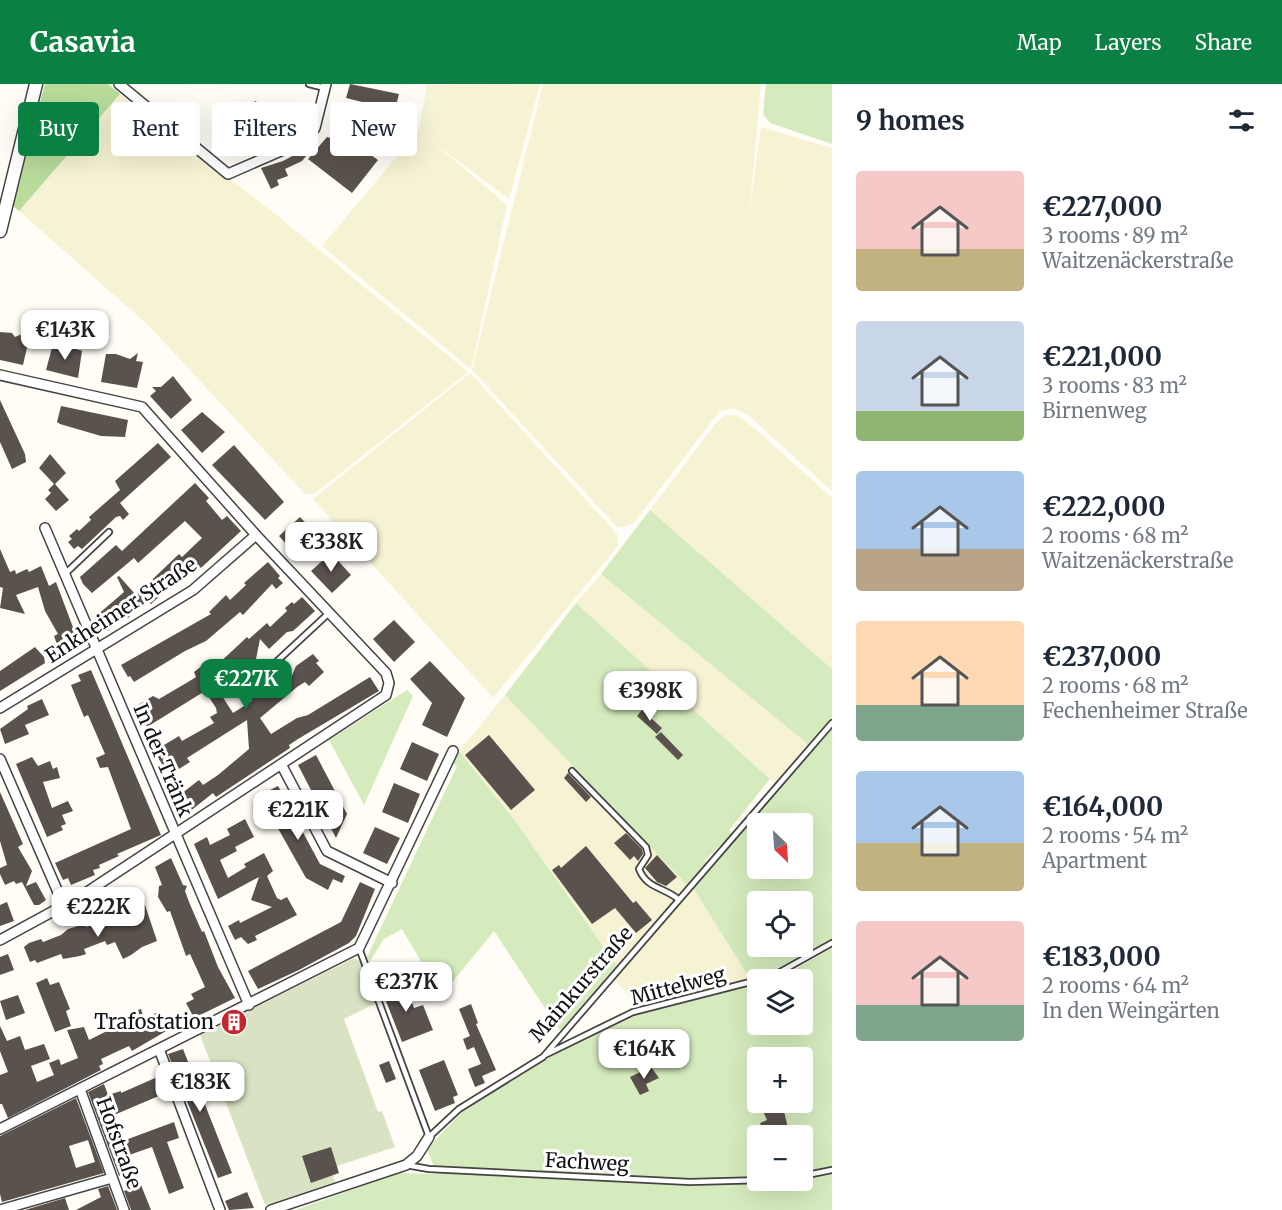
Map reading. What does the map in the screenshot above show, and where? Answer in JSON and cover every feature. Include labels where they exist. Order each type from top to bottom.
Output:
[{"type":"street","points":[[0,231],[36,84]]},
{"type":"street","points":[[119,84],[228,174],[306,140],[315,128],[325,86]]},
{"type":"street","points":[[0,375],[140,406],[256,535],[388,676],[386,695],[64,906],[0,940]]},
{"type":"street","name":"In der Tränk","points":[[45,528],[249,1005]]},
{"type":"street","name":"Enkheimer Straße","points":[[0,708],[193,590],[256,535]]},
{"type":"street","points":[[0,1129],[359,948],[453,751]]},
{"type":"street","points":[[0,759],[64,906]]},
{"type":"street","points":[[281,764],[327,851],[392,883]]},
{"type":"street","points":[[159,1049],[191,1139],[220,1210]]},
{"type":"street","name":"Hofstraße","points":[[80,1089],[124,1210]]},
{"type":"street","name":"Mainkurstraße","points":[[406,1165],[417,1156],[429,1137]]},
{"type":"street","points":[[271,1210],[406,1165]]},
{"type":"street","points":[[0,1210],[112,1178]]},
{"type":"lane","points":[[309,84],[325,86]]},
{"type":"lane","points":[[65,574],[110,532]]},
{"type":"lane","points":[[274,664],[330,612]]},
{"type":"lane","name":"Mainkurstraße","points":[[429,1137],[459,1109],[543,1057],[832,723]]},
{"type":"lane","points":[[572,771],[646,847],[648,855],[639,869],[645,880],[657,890],[678,899]]},
{"type":"lane","name":"Mittelweg","points":[[785,969],[832,943]]},
{"type":"lane","points":[[359,948],[429,1137]]},
{"type":"lane","name":"Mittelweg","points":[[543,1057],[625,1015],[747,983]]},
{"type":"lane","name":"Fachweg","points":[[406,1165],[429,1169],[690,1182],[747,1181]]},
{"type":"lane","points":[[813,1174],[832,1170]]},
{"type":"shaded area","points":[[540,84],[509,199],[433,142],[507,205],[471,369],[322,246],[397,156],[417,156],[417,132],[427,85]]},
{"type":"shaded area","points":[[543,84],[761,84],[749,215],[761,127],[832,148],[832,491],[748,415],[733,408],[719,412],[633,524],[618,528],[472,370]]},
{"type":"shaded area","points":[[120,94],[130,102],[113,102]]},
{"type":"shaded area","points":[[111,104],[111,156],[200,156],[279,217],[468,372],[314,494],[305,494],[147,324],[19,211],[66,156],[99,156],[99,118]]},
{"type":"shaded area","points":[[470,373],[617,534],[618,546],[493,698],[313,499]]},
{"type":"shaded area","points":[[726,415],[737,415],[754,428],[832,498],[832,669],[650,510],[716,423]]},
{"type":"shaded area","points":[[601,574],[810,746],[776,784],[576,603]]},
{"type":"shaded area","points":[[505,695],[687,885],[617,966],[516,822],[459,751]]},
{"type":"shaded area","points":[[693,888],[747,974],[747,980],[642,1009],[611,977]]},
{"type":"green space","points":[[45,84],[108,84],[120,94],[99,118],[99,102],[40,102]]},
{"type":"green space","points":[[766,84],[832,84],[832,144],[770,123],[763,114]]},
{"type":"green space","points":[[25,156],[66,156],[19,211],[12,205]]},
{"type":"green space","points":[[650,510],[832,669],[832,718],[810,746],[601,574]]},
{"type":"green space","points":[[576,603],[770,779],[729,830],[732,834],[705,860],[706,863],[687,885],[505,695]]},
{"type":"green space","points":[[407,690],[413,696],[364,805],[329,740]]},
{"type":"green space","points":[[832,727],[832,940],[813,950],[813,891],[747,891],[747,957],[799,957],[776,969],[747,969],[747,974],[693,888],[747,825],[747,879],[813,879],[813,813],[758,813]]},
{"type":"green space","points":[[459,751],[516,822],[617,966],[560,1031],[494,931],[441,996],[402,929],[384,939],[369,963],[367,957],[457,766],[453,764]]},
{"type":"green space","points":[[832,948],[832,1210],[295,1210],[399,1173],[437,1174],[427,1149],[462,1112],[568,1046],[631,1015],[747,986],[747,1035],[813,1035],[813,969],[796,969]]},
{"type":"green space","points":[[354,958],[361,962],[376,1003],[344,1019],[378,1112],[382,1111],[395,1147],[337,1166],[333,1175],[335,1182],[265,1205],[200,1035]]},
{"type":"building","points":[[350,84],[399,94],[397,102],[362,102],[346,98]]},
{"type":"building","points":[[327,137],[330,138],[330,156],[372,156],[378,160],[352,193],[308,159],[311,156],[318,156],[318,147]]},
{"type":"building","points":[[292,156],[306,156],[302,161],[285,169],[288,176],[277,180],[279,185],[271,189],[261,168]]},
{"type":"building","points":[[0,332],[12,333],[15,337],[22,334],[29,339],[23,365],[0,360]]},
{"type":"building","points":[[60,343],[82,351],[78,378],[46,370],[53,344],[60,346]]},
{"type":"building","points":[[138,353],[136,361],[143,362],[137,388],[101,382],[106,354],[116,354],[130,359]]},
{"type":"building","points":[[173,376],[192,400],[171,419],[150,396],[156,391],[152,387],[161,387]]},
{"type":"building","points":[[0,400],[25,454],[26,462],[12,469],[0,442]]},
{"type":"building","points":[[61,406],[128,420],[125,437],[101,436],[60,424],[57,422]]},
{"type":"building","points":[[202,412],[225,432],[202,453],[181,430]]},
{"type":"building","points":[[158,443],[171,457],[120,503],[129,514],[123,520],[120,516],[116,517],[82,549],[78,546],[74,549],[68,542],[72,539],[69,536],[77,529],[79,531],[91,520],[89,517],[120,490],[115,481]]},
{"type":"building","points":[[234,445],[284,502],[265,520],[212,465]]},
{"type":"building","points":[[50,454],[66,473],[55,484],[69,500],[56,511],[45,499],[51,493],[48,490],[54,484],[39,468]]},
{"type":"building","points":[[195,483],[209,498],[206,501],[222,520],[227,516],[241,531],[202,567],[194,570],[181,582],[171,586],[151,604],[147,601],[128,618],[125,615],[108,631],[95,617],[124,592],[117,577],[119,576],[136,595],[179,554],[182,557],[202,538],[185,521],[138,563],[134,558],[92,593],[80,577],[116,545],[122,551]]},
{"type":"building","points":[[300,517],[321,539],[300,559],[279,536]]},
{"type":"building","points":[[0,549],[10,572],[15,570],[16,574],[27,569],[29,572],[41,566],[49,586],[56,582],[80,646],[65,652],[62,646],[58,647],[54,636],[58,634],[45,611],[38,587],[16,595],[25,614],[0,608],[3,588],[0,587]]},
{"type":"building","points":[[331,553],[351,575],[332,593],[311,571]]},
{"type":"building","points":[[268,562],[283,583],[276,589],[272,584],[243,615],[240,612],[206,641],[134,682],[130,676],[128,677],[121,665],[211,614],[209,612],[226,595],[230,600],[246,585],[244,583]]},
{"type":"building","points":[[302,597],[315,611],[269,649],[260,639],[256,659],[239,675],[243,683],[222,696],[233,713],[252,701],[250,699],[265,686],[270,692],[287,677],[290,680],[296,666],[313,654],[319,661],[316,663],[324,672],[309,686],[305,682],[297,687],[260,718],[271,734],[297,718],[308,715],[370,677],[379,691],[298,739],[289,745],[290,748],[216,797],[213,793],[184,816],[175,801],[177,797],[199,780],[203,785],[218,775],[249,749],[247,720],[187,758],[190,762],[179,769],[176,763],[165,769],[154,751],[179,736],[182,741],[214,723],[210,717],[217,713],[216,708],[205,691],[147,727],[136,706],[153,696],[159,699],[196,677],[194,672],[211,659],[216,666],[247,637],[249,639],[267,623],[270,627],[287,611],[285,608]]},
{"type":"building","points":[[394,620],[415,642],[394,662],[373,639]]},
{"type":"building","points":[[35,647],[44,657],[45,663],[0,691],[0,671]]},
{"type":"building","points":[[430,661],[465,698],[447,737],[422,725],[432,703],[410,679]]},
{"type":"building","points":[[91,670],[161,835],[117,854],[119,856],[93,870],[95,875],[71,885],[68,878],[63,880],[55,863],[131,829],[108,767],[100,768],[96,758],[105,754],[88,715],[84,717],[71,685],[81,681],[78,675]]},
{"type":"building","points":[[42,699],[49,715],[25,725],[29,734],[5,744],[0,729],[28,709],[27,706]]},
{"type":"building","points":[[642,710],[662,728],[657,734],[637,716]]},
{"type":"building","points":[[661,732],[683,755],[678,760],[655,737]]},
{"type":"building","points":[[489,735],[535,790],[511,810],[465,755]]},
{"type":"building","points":[[412,742],[439,754],[427,781],[400,769]]},
{"type":"building","points":[[316,755],[347,814],[336,838],[298,765]]},
{"type":"building","points":[[32,757],[38,766],[50,761],[53,769],[57,767],[60,778],[43,782],[52,808],[68,801],[73,811],[62,815],[66,824],[61,826],[63,830],[47,837],[16,764]]},
{"type":"building","points":[[568,773],[591,797],[586,802],[564,778]]},
{"type":"building","points":[[394,783],[420,794],[408,823],[382,812]]},
{"type":"building","points":[[278,786],[320,864],[345,876],[342,883],[333,879],[328,890],[306,878],[271,816],[262,794]]},
{"type":"building","points":[[0,792],[23,844],[18,847],[32,871],[26,886],[36,882],[46,900],[39,905],[34,905],[22,882],[16,884],[14,881],[5,885],[0,874],[0,868],[7,865],[0,841]]},
{"type":"building","points":[[245,819],[254,837],[235,847],[237,851],[220,860],[228,878],[246,867],[244,864],[264,853],[273,871],[267,876],[277,898],[281,900],[287,897],[297,915],[255,936],[257,940],[248,944],[241,937],[235,940],[228,926],[239,920],[240,923],[272,907],[251,900],[259,877],[218,899],[194,844],[207,837],[210,845],[230,835],[227,829]]},
{"type":"building","points":[[375,827],[400,838],[387,864],[363,853]]},
{"type":"building","points":[[626,833],[642,849],[643,854],[638,861],[634,856],[630,860],[614,843]]},
{"type":"building","points":[[586,846],[633,903],[636,901],[652,920],[636,933],[615,908],[592,924],[552,870],[559,865],[561,868]]},
{"type":"building","points":[[657,855],[677,877],[666,886],[657,882],[645,868]]},
{"type":"building","points":[[171,858],[183,885],[187,886],[185,891],[189,902],[202,932],[204,931],[218,967],[235,998],[194,1018],[186,1003],[194,999],[191,994],[205,987],[190,954],[186,956],[170,911],[167,912],[158,897],[159,886],[162,885],[155,867]]},
{"type":"building","points":[[360,882],[375,889],[356,936],[349,943],[258,989],[248,971],[341,922]]},
{"type":"building","points":[[7,902],[14,921],[0,926],[0,905]]},
{"type":"building","points":[[145,905],[157,941],[123,959],[115,942],[107,945],[105,941],[84,949],[86,954],[80,956],[63,959],[61,954],[37,963],[35,960],[30,962],[24,947],[29,943],[41,939],[43,942],[61,935],[68,929],[85,924],[86,927],[100,921],[102,926],[132,915],[130,911]]},
{"type":"building","points":[[8,954],[14,970],[0,975],[0,957]]},
{"type":"building","points":[[47,978],[50,985],[59,982],[70,1009],[66,1011],[71,1026],[55,1032],[36,983]]},
{"type":"building","points":[[404,982],[414,1008],[423,1005],[433,1030],[402,1042],[382,991]]},
{"type":"building","points":[[18,995],[25,1013],[6,1020],[0,1001]]},
{"type":"building","points":[[471,1004],[478,1023],[476,1024],[496,1070],[482,1076],[485,1083],[475,1087],[468,1069],[481,1064],[474,1047],[467,1050],[463,1039],[470,1036],[459,1009]]},
{"type":"building","points":[[141,1009],[144,1019],[158,1012],[168,1030],[132,1051],[129,1046],[101,1059],[103,1064],[99,1066],[101,1070],[8,1118],[0,1104],[0,1075],[8,1072],[0,1051],[0,1026],[7,1041],[20,1036],[25,1050],[44,1044],[50,1059],[31,1066],[37,1082],[54,1075],[49,1063],[59,1059],[61,1065],[78,1058],[67,1030],[84,1027],[89,1040],[117,1026],[115,1022],[133,1016],[132,1012]]},
{"type":"building","points":[[183,1049],[232,1173],[218,1178],[168,1054]]},
{"type":"building","points":[[444,1060],[458,1095],[453,1097],[455,1103],[435,1111],[419,1070]]},
{"type":"building","points":[[389,1061],[396,1079],[386,1083],[379,1065]]},
{"type":"building","points":[[651,1067],[659,1078],[646,1084],[649,1091],[640,1095],[630,1077]]},
{"type":"building","points":[[162,1075],[168,1092],[114,1115],[117,1123],[114,1125],[120,1142],[174,1122],[179,1138],[167,1142],[184,1188],[169,1194],[152,1147],[129,1155],[151,1210],[131,1210],[124,1191],[132,1188],[126,1173],[119,1176],[88,1092],[104,1084],[108,1095],[121,1091],[121,1093]]},
{"type":"building","points":[[76,1098],[104,1173],[2,1202],[0,1136]],"holes":[[[88,1140],[95,1162],[76,1168],[69,1146]]]},
{"type":"building","points":[[764,1113],[784,1113],[787,1125],[761,1125],[760,1123],[767,1120]]},
{"type":"building","points":[[331,1147],[339,1173],[311,1183],[302,1156]]},
{"type":"building","points":[[108,1186],[117,1210],[76,1210],[101,1197],[98,1189]]},
{"type":"building","points":[[247,1192],[254,1208],[229,1210],[225,1201]]},
{"type":"building","points":[[65,1198],[69,1210],[25,1210]]},
{"type":"place","name":"Trafostation","points":[[234,1022]]}]
